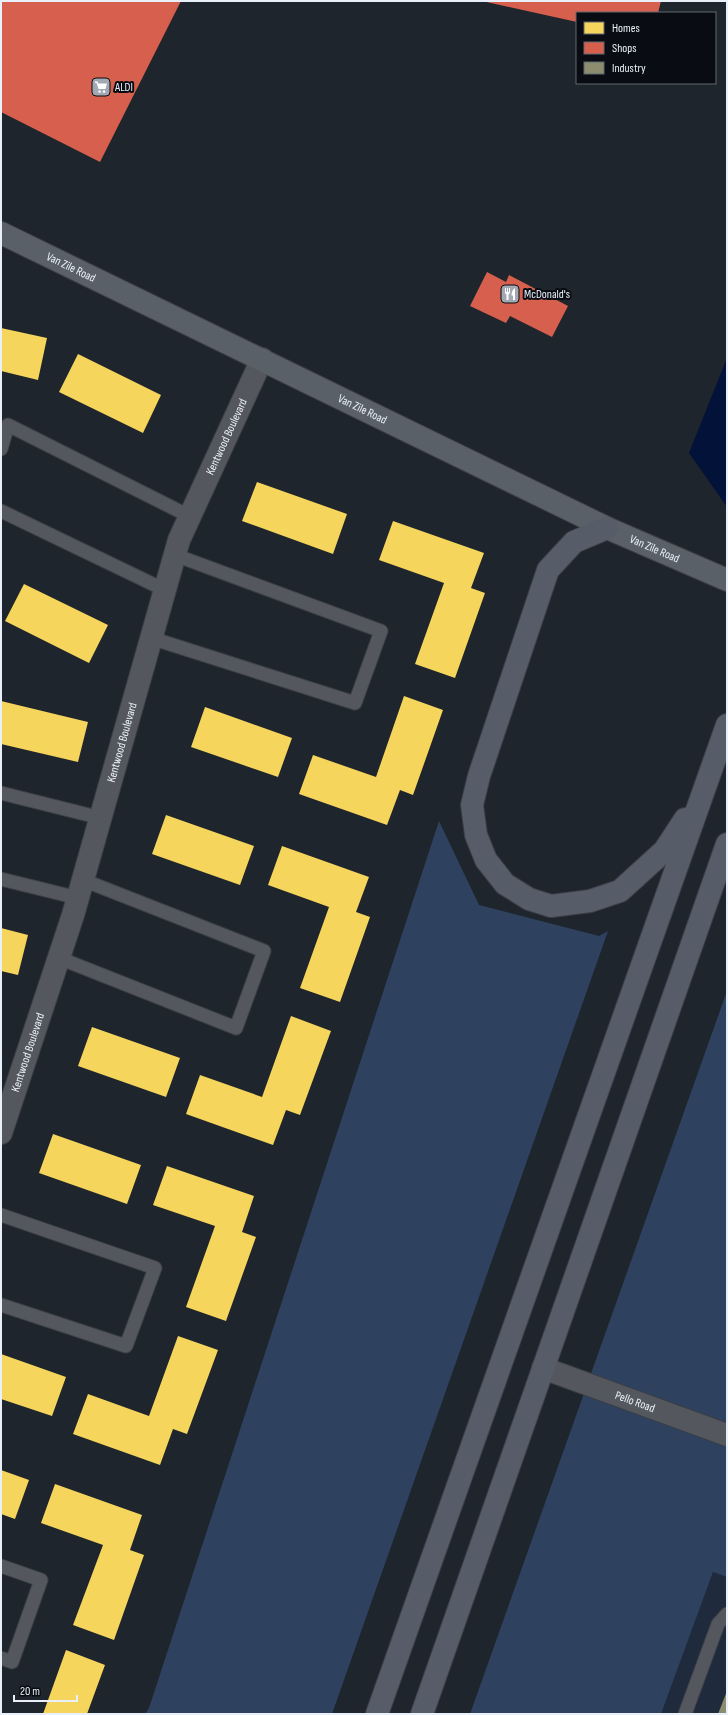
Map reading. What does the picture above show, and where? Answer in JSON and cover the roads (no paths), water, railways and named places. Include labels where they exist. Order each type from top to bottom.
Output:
[{"type":"highway","points":[[607,528],[574,542],[548,570],[479,776],[472,805],[476,835],[486,860],[505,884],[529,899],[551,906],[590,902],[620,891],[664,851],[704,789]]},
{"type":"highway","points":[[377,1714],[727,725]]},
{"type":"highway","points":[[422,1714],[727,844]]},
{"type":"street","name":"Van Zile Road","points":[[1,233],[607,528],[727,580]]},
{"type":"street","name":"Kentwood Boulevard","points":[[1,1133],[81,889],[175,555],[189,516],[262,359]]},
{"type":"street","name":"Pello Road","points":[[543,1368],[727,1435]]},
{"type":"lane","points":[[1,449],[8,425],[189,516]]},
{"type":"lane","points":[[1,511],[165,590]]},
{"type":"lane","points":[[151,638],[355,703],[381,631],[175,555]]},
{"type":"lane","points":[[1,793],[101,818]]},
{"type":"lane","points":[[1,879],[81,889],[264,951],[236,1028],[59,958]]},
{"type":"lane","points":[[1,1215],[155,1268],[126,1346],[1,1305]]},
{"type":"lane","points":[[1,1566],[41,1580],[12,1662],[1,1658]]},
{"type":"lane","points":[[685,1714],[718,1624],[727,1614]]},
{"type":"place","name":"ALDI","points":[[101,87]]},
{"type":"place","name":"McDonald's","points":[[510,294]]}]
